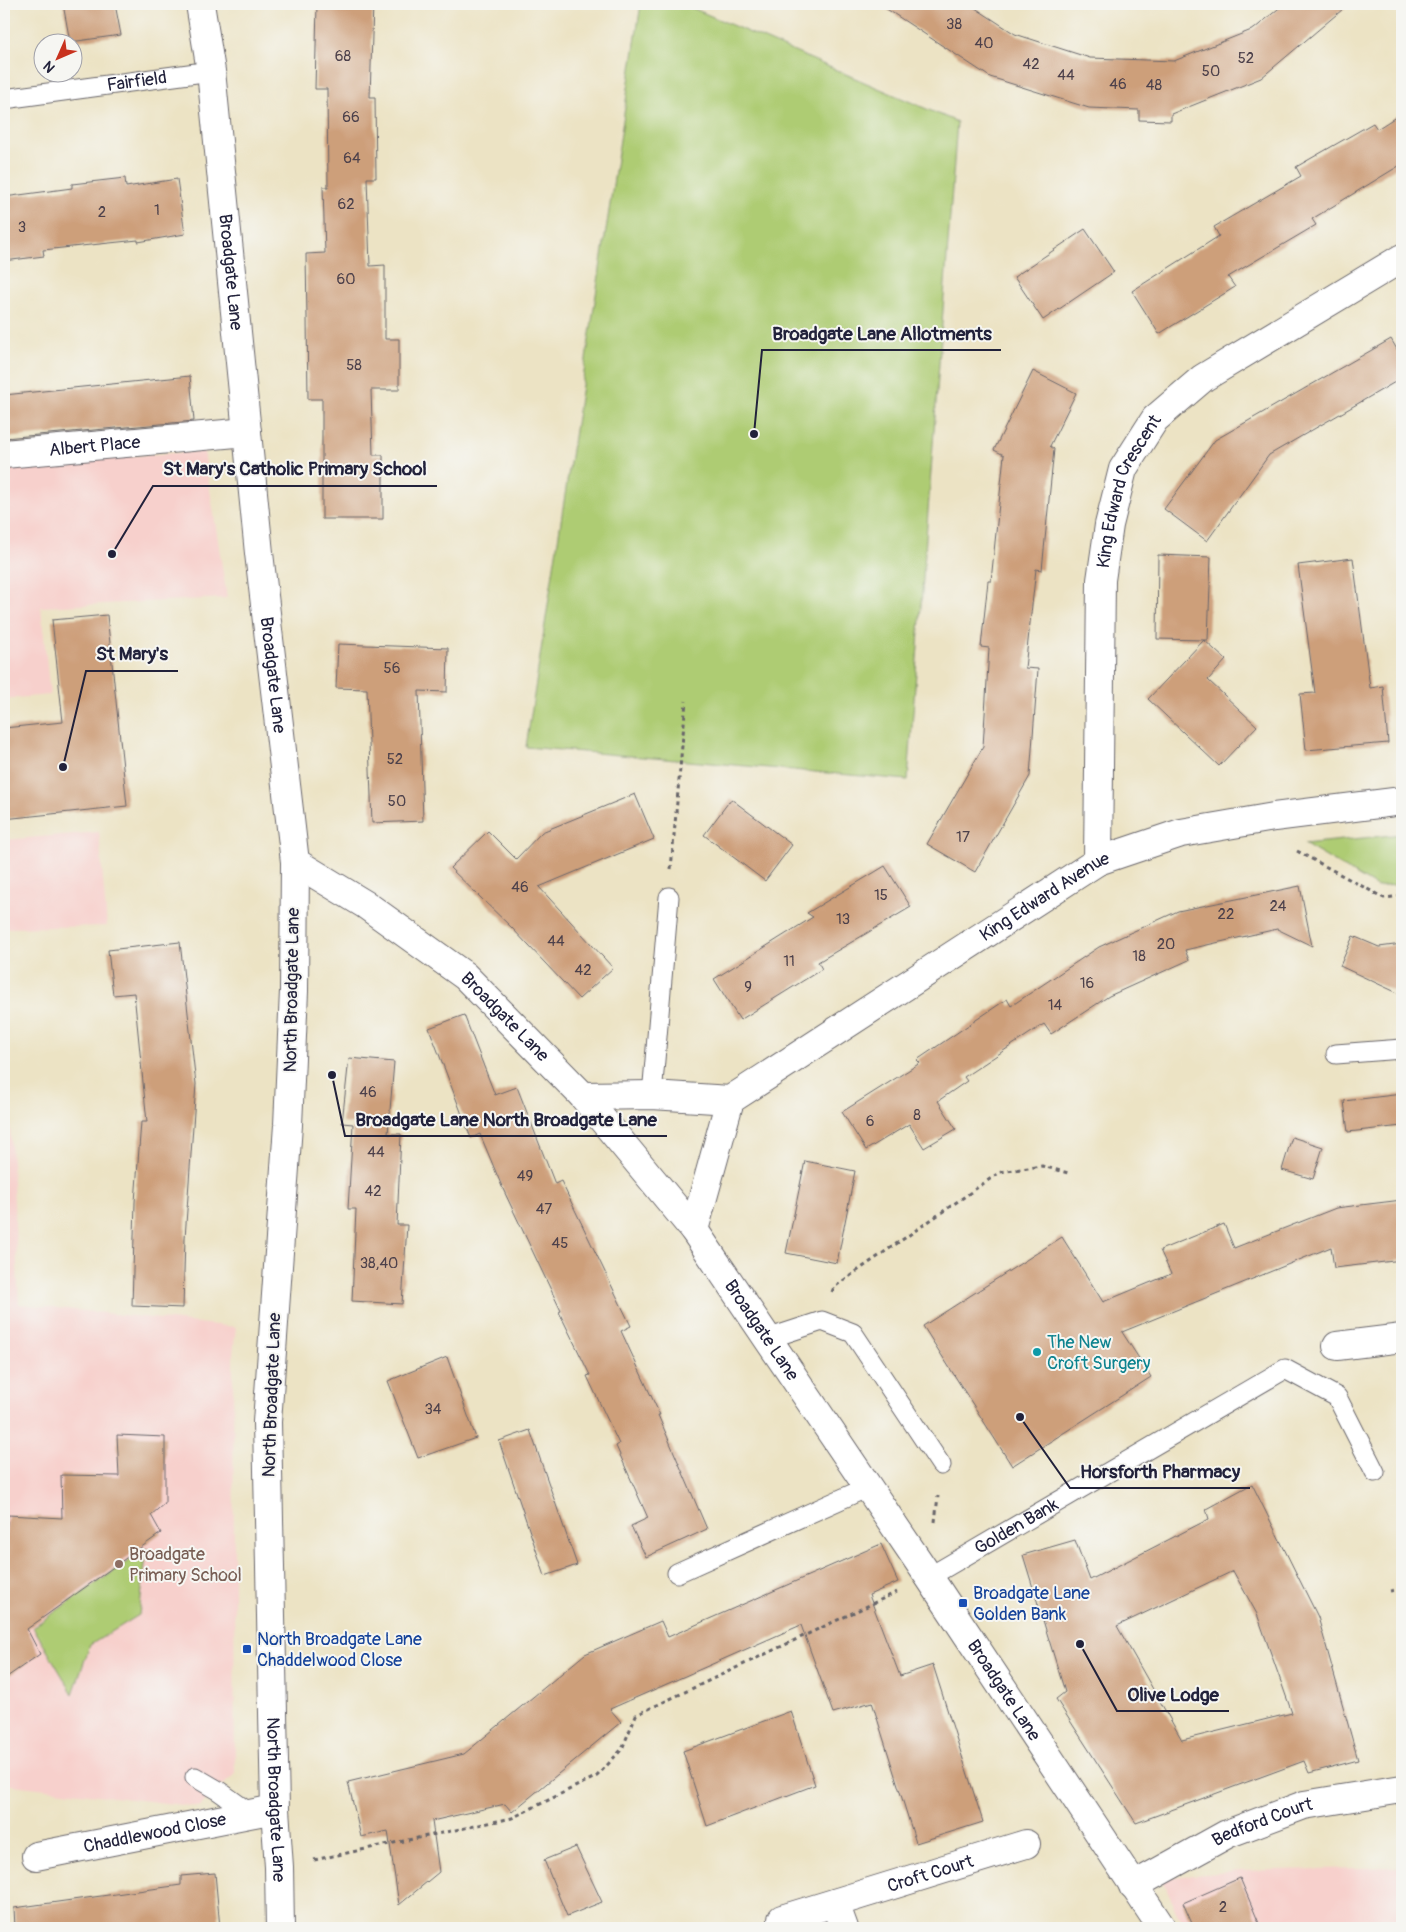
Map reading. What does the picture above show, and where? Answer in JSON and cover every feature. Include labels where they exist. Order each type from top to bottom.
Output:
[{"type":"street","name":"Broadgate Lane","points":[[200,4],[211,71],[259,553],[295,862],[366,905],[465,976],[583,1096],[694,1230],[929,1577],[1162,1928]]},
{"type":"street","name":"King Edward Crescent","points":[[1098,861],[1101,580],[1109,525],[1123,469],[1156,419],[1202,378],[1402,258]]},
{"type":"street","name":"Albert Place","points":[[4,454],[247,432]]},
{"type":"street","name":"King Edward Avenue","points":[[730,1100],[1098,861],[1181,833],[1274,817],[1402,801]]},
{"type":"street","name":"North Broadgate Lane","points":[[280,1928],[279,1867],[263,1812],[267,1422],[288,1125],[294,991],[295,862]]},
{"type":"street","points":[[583,1096],[652,1096],[730,1100],[694,1230]]},
{"type":"street","points":[[1338,1346],[1402,1338]]},
{"type":"street","name":"Bedford Court","points":[[1133,1886],[1227,1834],[1304,1804],[1402,1789]]},
{"type":"street","name":"Chaddlewood Close","points":[[36,1856],[263,1812]]},
{"type":"street","name":"Croft Court","points":[[782,1919],[1026,1844]]},
{"type":"street","points":[[835,1903],[844,1928]]},
{"type":"lane","name":"Fairfield","points":[[4,99],[211,71]]},
{"type":"lane","points":[[652,1096],[669,896]]},
{"type":"lane","points":[[1336,1054],[1402,1049]]},
{"type":"lane","points":[[768,1339],[822,1321],[853,1333],[941,1465]]},
{"type":"lane","name":"Golden Bank","points":[[929,1577],[1285,1369],[1337,1397],[1375,1472]]},
{"type":"lane","points":[[677,1573],[868,1487]]},
{"type":"lane","points":[[195,1777],[263,1812]]},
{"type":"path","points":[[669,896],[686,701]]},
{"type":"path","points":[[1274,817],[1294,849],[1384,898],[1402,896]]},
{"type":"path","points":[[822,1321],[834,1287],[1000,1172],[1042,1166],[1068,1173]]},
{"type":"path","points":[[279,1867],[512,1818],[597,1776],[622,1749],[636,1715],[929,1577]]},
{"type":"path","points":[[1390,1591],[1402,1589]]},
{"type":"shaded area","points":[[204,451],[227,598],[41,607],[50,695],[4,699],[4,465]]},
{"type":"shaded area","points":[[99,832],[107,926],[4,928],[4,840]]},
{"type":"shaded area","name":"Broadgate Primary School","points":[[4,1000],[19,1304],[236,1327],[233,1354],[235,1774],[199,1807],[4,1784]]},
{"type":"shaded area","points":[[1402,1867],[1402,1928],[1185,1928],[1161,1878],[1240,1871]]},
{"type":"green space","points":[[641,4],[683,4],[957,122],[908,780],[526,747]]},
{"type":"green space","points":[[1402,834],[1402,884],[1377,887],[1304,844]]},
{"type":"green space","points":[[147,1548],[139,1615],[90,1645],[73,1694],[33,1627]]},
{"type":"building","points":[[63,4],[115,4],[121,35],[82,40],[82,32],[68,32]]},
{"type":"building","points":[[317,4],[373,4],[370,97],[375,97],[376,178],[367,178],[370,266],[385,265],[385,339],[399,339],[399,390],[371,390],[373,455],[383,455],[383,519],[322,519],[322,399],[308,399],[306,254],[325,253],[323,187],[328,187],[327,89],[315,89]]},
{"type":"building","points":[[879,4],[969,4],[1015,34],[1090,58],[1174,61],[1254,29],[1284,4],[1349,4],[1261,78],[1171,114],[1171,121],[1139,120],[1139,110],[1089,108],[990,77]]},
{"type":"building","points":[[1402,113],[1402,164],[1312,219],[1316,225],[1228,277],[1235,287],[1159,334],[1132,291],[1219,236],[1214,227],[1301,176],[1296,167],[1373,123],[1377,129]]},
{"type":"building","points":[[125,178],[126,187],[177,179],[185,234],[138,242],[138,240],[43,250],[44,256],[4,261],[4,197],[72,188],[72,184]]},
{"type":"building","points":[[1085,229],[1114,272],[1043,320],[1014,277]]},
{"type":"building","points":[[1391,339],[1402,358],[1402,378],[1269,455],[1207,541],[1164,509],[1215,440]]},
{"type":"building","points":[[1033,371],[1076,393],[1050,446],[1054,449],[1042,570],[1036,569],[1025,668],[1038,669],[1030,776],[975,872],[927,844],[983,747],[989,648],[981,647],[988,581],[991,581],[1004,455],[994,450]]},
{"type":"building","points":[[190,376],[194,421],[4,438],[4,395]]},
{"type":"building","points":[[1158,555],[1211,557],[1208,640],[1157,639]]},
{"type":"building","points":[[1353,558],[1370,688],[1383,686],[1388,743],[1306,750],[1300,694],[1315,693],[1298,565]]},
{"type":"building","points":[[107,615],[127,806],[4,819],[4,728],[63,722],[52,620]]},
{"type":"building","points":[[1204,640],[1226,660],[1208,680],[1257,726],[1219,766],[1148,699]]},
{"type":"building","points":[[338,644],[448,648],[447,692],[419,691],[423,821],[372,823],[367,689],[336,688]]},
{"type":"building","points":[[635,794],[654,839],[539,887],[613,968],[579,999],[512,928],[450,868],[488,831],[516,859],[542,832]]},
{"type":"building","points":[[731,799],[792,845],[765,881],[704,835]]},
{"type":"building","points":[[885,866],[911,907],[818,962],[822,969],[740,1020],[714,979],[813,917],[807,913]]},
{"type":"building","points":[[1300,886],[1312,946],[1277,929],[1185,950],[1189,960],[1109,996],[1051,1034],[1044,1024],[964,1077],[967,1081],[938,1101],[956,1129],[924,1148],[909,1124],[866,1150],[842,1112],[920,1063],[917,1060],[1007,999],[1011,1006],[1099,947],[1178,911]]},
{"type":"building","points":[[1353,936],[1379,947],[1402,944],[1402,995],[1340,966]]},
{"type":"building","points":[[180,942],[196,1084],[185,1238],[183,1308],[132,1306],[135,1202],[141,1122],[147,1122],[134,993],[113,995],[108,950]]},
{"type":"building","points":[[464,1015],[495,1095],[517,1087],[555,1184],[561,1181],[631,1326],[621,1331],[660,1415],[658,1415],[707,1529],[646,1557],[631,1526],[648,1518],[616,1446],[619,1444],[587,1376],[590,1375],[559,1312],[561,1311],[503,1189],[480,1134],[471,1138],[429,1028]]},
{"type":"building","points":[[349,1058],[394,1062],[388,1134],[401,1134],[397,1225],[407,1225],[402,1304],[352,1301],[356,1209],[348,1209],[353,1124],[342,1123]]},
{"type":"building","points":[[1402,1094],[1402,1126],[1348,1132],[1344,1101]]},
{"type":"building","points":[[1292,1137],[1323,1147],[1313,1179],[1282,1170]]},
{"type":"building","points":[[805,1161],[855,1171],[837,1263],[786,1253]]},
{"type":"building","name":"The New Croft Surgery","points":[[1402,1200],[1402,1260],[1334,1268],[1331,1247],[1122,1332],[1151,1377],[1012,1466],[923,1326],[1062,1237],[1103,1302],[1171,1274],[1160,1250],[1224,1224],[1234,1248],[1336,1208]]},
{"type":"building","points":[[447,1357],[476,1438],[418,1458],[388,1381]]},
{"type":"building","points":[[530,1430],[577,1565],[545,1576],[499,1441]]},
{"type":"building","points":[[117,1435],[165,1437],[165,1503],[151,1515],[161,1533],[27,1629],[40,1654],[4,1679],[4,1550],[8,1515],[62,1518],[61,1475],[119,1476]]},
{"type":"building","points":[[1252,1484],[1318,1617],[1358,1760],[1309,1773],[1304,1761],[1136,1823],[1056,1699],[1065,1692],[1023,1555],[1075,1540],[1090,1580],[1209,1519],[1206,1509]],"holes":[[[1233,1571],[1257,1614],[1292,1713],[1182,1740],[1117,1626]]]},
{"type":"building","points":[[881,1544],[898,1582],[869,1595],[900,1676],[933,1665],[983,1822],[916,1843],[872,1702],[833,1713],[801,1625],[610,1709],[621,1722],[512,1812],[505,1804],[432,1821],[439,1872],[399,1905],[388,1831],[361,1837],[348,1782],[464,1754],[585,1654],[661,1621],[668,1637]]},
{"type":"building","points":[[791,1711],[815,1785],[707,1826],[683,1751]]},
{"type":"building","points":[[576,1847],[602,1902],[567,1916],[544,1860]]},
{"type":"building","points":[[215,1873],[220,1928],[15,1928],[14,1908],[181,1885],[181,1876]]},
{"type":"building","points":[[1240,1878],[1261,1928],[1194,1928],[1183,1903]]},
{"type":"place","name":"Broadgate Lane Allotments","points":[[754,434]]},
{"type":"place","name":"St Mary's Catholic Primary School","points":[[112,554]]},
{"type":"place","name":"St Mary's","points":[[63,767]]},
{"type":"place","name":"Broadgate Lane North Broadgate Lane","points":[[332,1075]]},
{"type":"place","name":"The New Croft Surgery","points":[[1037,1352]]},
{"type":"place","name":"Horsforth Pharmacy","points":[[1020,1417]]},
{"type":"place","name":"Broadgate Primary School","points":[[119,1564]]},
{"type":"place","name":"Broadgate Lane Golden Bank","points":[[963,1603]]},
{"type":"place","name":"Olive Lodge","points":[[1080,1644]]},
{"type":"place","name":"North Broadgate Lane Chaddelwood Close","points":[[247,1649]]}]
